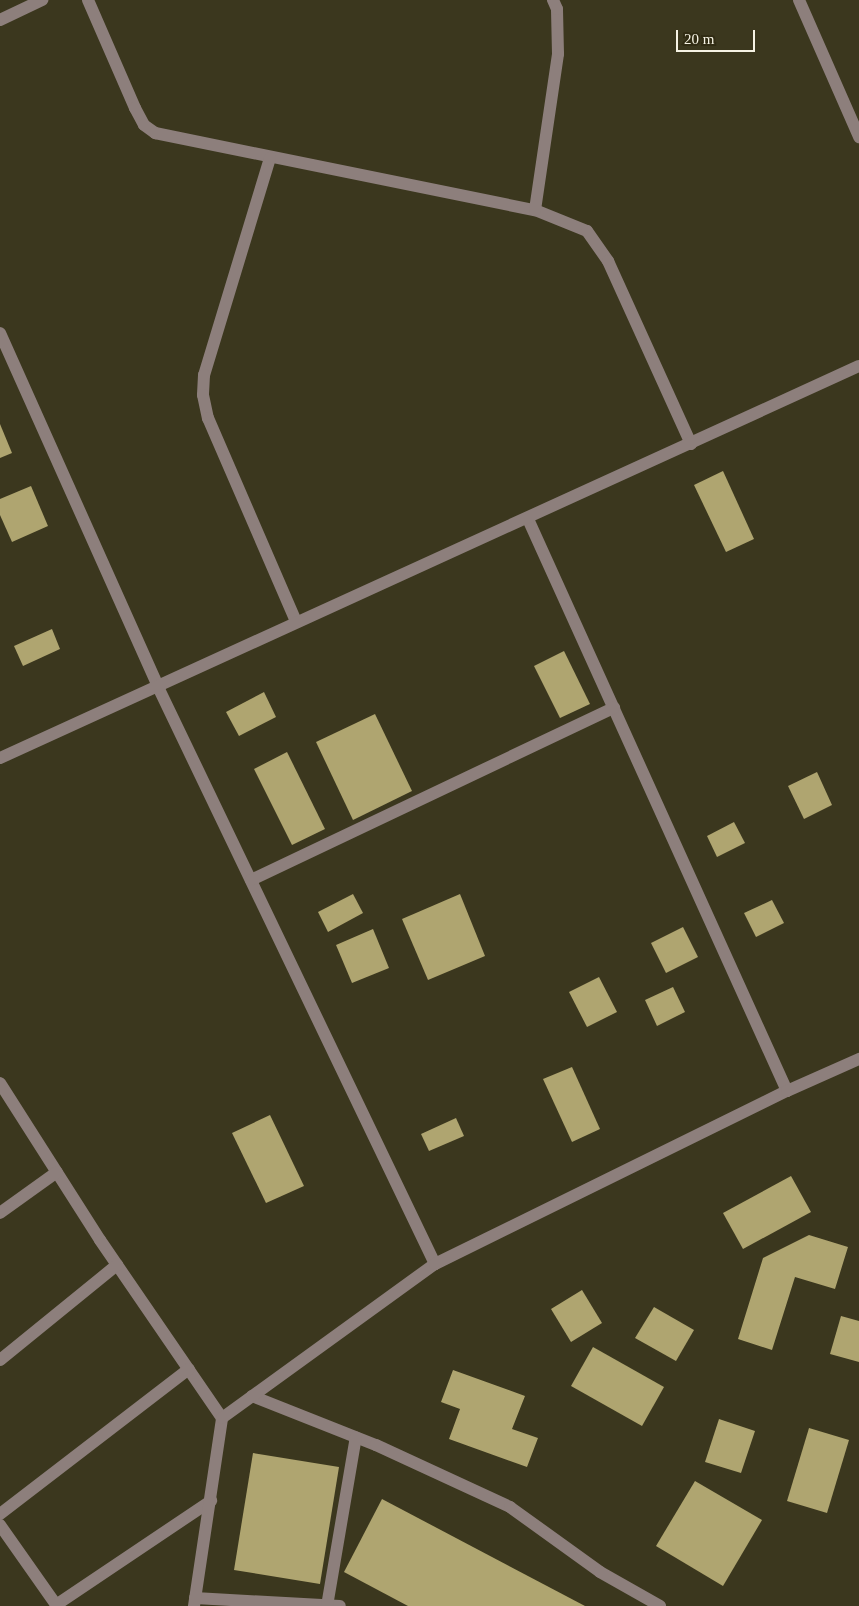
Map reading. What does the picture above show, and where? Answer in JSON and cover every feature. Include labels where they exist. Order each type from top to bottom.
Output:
[{"type":"street","points":[[0,20],[42,0]]},
{"type":"street","points":[[88,0],[144,125],[155,133],[270,158],[534,210],[587,231],[601,247],[691,444]]},
{"type":"street","points":[[534,210],[558,54],[557,9],[553,0]]},
{"type":"street","points":[[799,0],[859,137]]},
{"type":"street","points":[[270,158],[204,375],[204,395],[208,418],[296,622]]},
{"type":"street","points":[[0,333],[159,688],[435,1264]]},
{"type":"street","points":[[0,758],[159,688],[296,622],[859,366]]},
{"type":"street","points":[[528,518],[787,1091]]},
{"type":"street","points":[[251,880],[614,708]]},
{"type":"street","points":[[222,1418],[435,1264],[787,1091],[859,1059]]},
{"type":"street","points":[[0,1083],[117,1265],[222,1418],[195,1602],[331,1606],[356,1437]]},
{"type":"street","points":[[0,1213],[57,1172]]},
{"type":"street","points":[[0,1360],[117,1265]]},
{"type":"street","points":[[0,1514],[189,1369]]},
{"type":"street","points":[[252,1396],[356,1437],[510,1507],[538,1524],[600,1572],[660,1606]]},
{"type":"street","points":[[0,1525],[57,1606],[211,1502]]},
{"type":"building","points":[[0,424],[12,453],[0,458]]},
{"type":"building","points":[[723,471],[754,539],[726,552],[694,485]]},
{"type":"building","points":[[31,486],[48,526],[12,542],[0,515],[0,499]]},
{"type":"building","points":[[52,629],[60,649],[23,666],[14,646]]},
{"type":"building","points":[[564,651],[590,704],[560,718],[534,666]]},
{"type":"building","points":[[264,692],[276,717],[239,736],[226,712]]},
{"type":"building","points":[[375,714],[412,791],[353,820],[316,742]]},
{"type":"building","points":[[287,752],[325,829],[292,845],[254,769]]},
{"type":"building","points":[[817,772],[832,805],[804,819],[788,786]]},
{"type":"building","points":[[734,822],[745,843],[717,857],[707,836]]},
{"type":"building","points":[[353,894],[363,913],[328,932],[318,912]]},
{"type":"building","points":[[460,894],[485,956],[428,980],[402,919]]},
{"type":"building","points":[[772,900],[784,923],[756,937],[744,913]]},
{"type":"building","points":[[683,927],[698,957],[666,973],[651,943]]},
{"type":"building","points":[[373,929],[389,968],[352,983],[336,945]]},
{"type":"building","points":[[599,977],[617,1012],[587,1027],[569,992]]},
{"type":"building","points":[[673,987],[685,1012],[657,1026],[645,1000]]},
{"type":"building","points":[[572,1067],[600,1129],[572,1142],[543,1079]]},
{"type":"building","points":[[270,1115],[304,1186],[266,1203],[232,1133]]},
{"type":"building","points":[[456,1118],[464,1136],[429,1151],[421,1134]]},
{"type":"building","points":[[791,1176],[811,1212],[743,1249],[723,1213]]},
{"type":"building","points":[[809,1235],[848,1247],[835,1289],[795,1277],[772,1350],[738,1339],[763,1258]]},
{"type":"building","points":[[582,1290],[602,1323],[571,1342],[551,1309]]},
{"type":"building","points":[[654,1307],[694,1330],[676,1361],[635,1338]]},
{"type":"building","points":[[841,1316],[859,1321],[859,1362],[830,1354]]},
{"type":"building","points":[[593,1347],[664,1387],[642,1426],[571,1386]]},
{"type":"building","points":[[453,1370],[525,1396],[512,1429],[538,1438],[527,1467],[449,1439],[460,1409],[441,1402]]},
{"type":"building","points":[[719,1419],[755,1431],[741,1473],[705,1462]]},
{"type":"building","points":[[809,1428],[849,1440],[827,1513],[787,1501]]},
{"type":"building","points":[[253,1453],[339,1467],[320,1584],[234,1570]]},
{"type":"building","points":[[695,1481],[762,1520],[723,1586],[656,1546]]},
{"type":"building","points":[[382,1499],[585,1606],[408,1606],[344,1572]]}]
